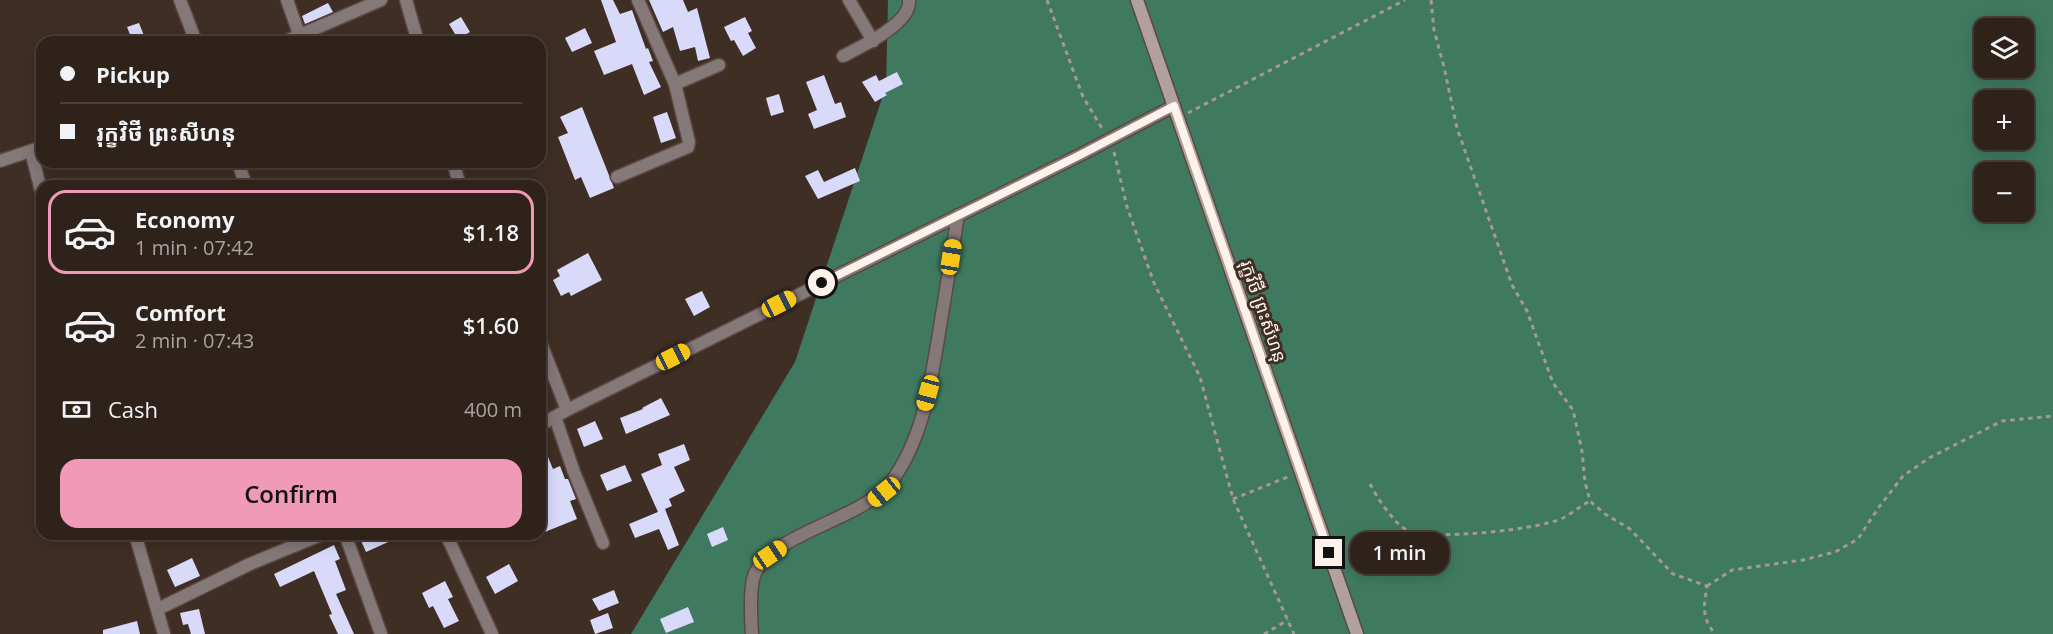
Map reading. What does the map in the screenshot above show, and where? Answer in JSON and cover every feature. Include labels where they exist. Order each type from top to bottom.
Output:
[{"type":"street","points":[[180,0],[194,36]]},
{"type":"street","points":[[287,0],[299,34]]},
{"type":"street","points":[[295,36],[381,0]]},
{"type":"street","points":[[406,0],[416,36]]},
{"type":"street","points":[[618,177],[688,147],[689,142],[675,84],[638,0]]},
{"type":"street","points":[[849,0],[873,41]]},
{"type":"street","points":[[843,56],[887,32],[907,12],[910,6],[909,0]]},
{"type":"street","name":"រុក្ខវិថី ព្រះសីហនុ","points":[[1137,0],[1357,634]]},
{"type":"street","points":[[675,84],[719,65]]},
{"type":"street","points":[[546,422],[1110,139],[1176,112]]},
{"type":"street","points":[[0,161],[36,149]]},
{"type":"street","points":[[752,634],[753,580],[762,564],[791,541],[872,501],[884,492],[909,453],[919,428],[928,393],[958,215]]},
{"type":"street","points":[[546,356],[567,410]]},
{"type":"street","points":[[555,417],[570,462],[603,543]]},
{"type":"street","points":[[137,540],[164,634]]},
{"type":"street","points":[[158,609],[250,564],[308,540]]},
{"type":"street","points":[[347,540],[381,634]]},
{"type":"street","points":[[449,540],[492,634]]},
{"type":"path","points":[[1047,0],[1083,97],[1096,121],[1110,139],[1127,207],[1154,283],[1200,377],[1233,499],[1294,634]]},
{"type":"path","points":[[1176,112],[1405,0]]},
{"type":"path","points":[[1431,0],[1434,30],[1456,128],[1512,285],[1527,311],[1553,383],[1574,410],[1590,501],[1605,514],[1630,529],[1673,574],[1707,586]]},
{"type":"path","points":[[1714,634],[1706,624],[1703,607],[1707,586],[1732,570],[1803,560],[1835,552],[1858,539],[1903,476],[1929,458],[2002,421],[2053,416]]},
{"type":"path","points":[[1233,499],[1301,471]]},
{"type":"path","points":[[1370,484],[1379,501],[1405,530],[1419,533],[1498,532],[1561,519],[1590,501]]},
{"type":"path","points":[[1264,634],[1288,620]]},
{"type":"green space","points":[[888,0],[2053,0],[2053,634],[631,634],[795,362],[886,86]]},
{"type":"building","points":[[601,0],[613,0],[620,14],[632,10],[646,49],[648,48],[653,61],[649,62],[661,87],[644,95],[632,64],[604,75],[594,51],[616,42]]},
{"type":"building","points":[[649,0],[683,0],[688,12],[697,8],[710,58],[698,61],[695,47],[680,51],[673,27],[663,32]]},
{"type":"building","points":[[328,3],[333,12],[305,24],[302,16]]},
{"type":"building","points":[[461,17],[470,32],[463,36],[456,36],[449,24]]},
{"type":"building","points":[[745,17],[752,31],[748,33],[756,48],[743,56],[734,40],[731,41],[724,27]]},
{"type":"building","points":[[139,23],[144,36],[131,36],[127,27]]},
{"type":"building","points":[[585,28],[592,43],[572,52],[565,38]]},
{"type":"building","points":[[897,72],[903,84],[885,93],[887,95],[875,102],[862,82],[876,75],[879,81]]},
{"type":"building","points":[[824,75],[835,104],[841,102],[846,117],[814,129],[808,114],[817,110],[806,82]]},
{"type":"building","points":[[779,94],[784,112],[771,116],[766,98]]},
{"type":"building","points":[[582,107],[614,188],[590,198],[581,177],[575,180],[558,137],[568,133],[560,117]]},
{"type":"building","points":[[667,112],[676,138],[661,143],[653,117]]},
{"type":"building","points":[[855,168],[860,181],[818,199],[805,176],[818,170],[824,182]]},
{"type":"building","points":[[588,253],[602,280],[571,296],[569,292],[561,296],[553,280],[560,276],[557,270]]},
{"type":"building","points":[[702,291],[710,307],[694,316],[685,299]]},
{"type":"building","points":[[661,398],[670,415],[626,434],[620,418],[643,409]]},
{"type":"building","points":[[595,421],[603,439],[584,447],[577,429]]},
{"type":"building","points":[[684,444],[690,460],[674,467],[685,491],[669,499],[672,506],[658,512],[641,474],[662,465],[658,454]]},
{"type":"building","points":[[546,452],[553,469],[560,466],[565,479],[568,479],[576,499],[570,501],[577,519],[546,532]]},
{"type":"building","points":[[625,465],[632,481],[607,491],[600,475]]},
{"type":"building","points":[[665,509],[679,545],[668,550],[659,529],[635,538],[629,524]]},
{"type":"building","points":[[723,527],[728,540],[712,547],[707,534]]},
{"type":"building","points":[[361,540],[393,540],[366,552]]},
{"type":"building","points":[[334,545],[340,559],[335,561],[346,590],[336,594],[354,634],[338,634],[314,571],[280,587],[274,574]]},
{"type":"building","points":[[192,558],[200,576],[175,587],[167,570]]},
{"type":"building","points":[[509,564],[518,581],[495,594],[486,577]]},
{"type":"building","points":[[445,581],[453,597],[448,599],[459,621],[444,628],[433,606],[429,608],[422,593]]},
{"type":"building","points":[[614,590],[619,603],[599,611],[592,599]]},
{"type":"building","points":[[688,607],[694,622],[666,633],[660,619]]},
{"type":"building","points":[[199,609],[205,634],[191,634],[188,624],[183,625],[180,613]]},
{"type":"building","points":[[608,613],[613,628],[595,634],[590,620]]},
{"type":"building","points":[[137,621],[140,634],[103,634],[103,630]]},
{"type":"route","points":[[822,283],[1174,106],[1329,553]]}]
